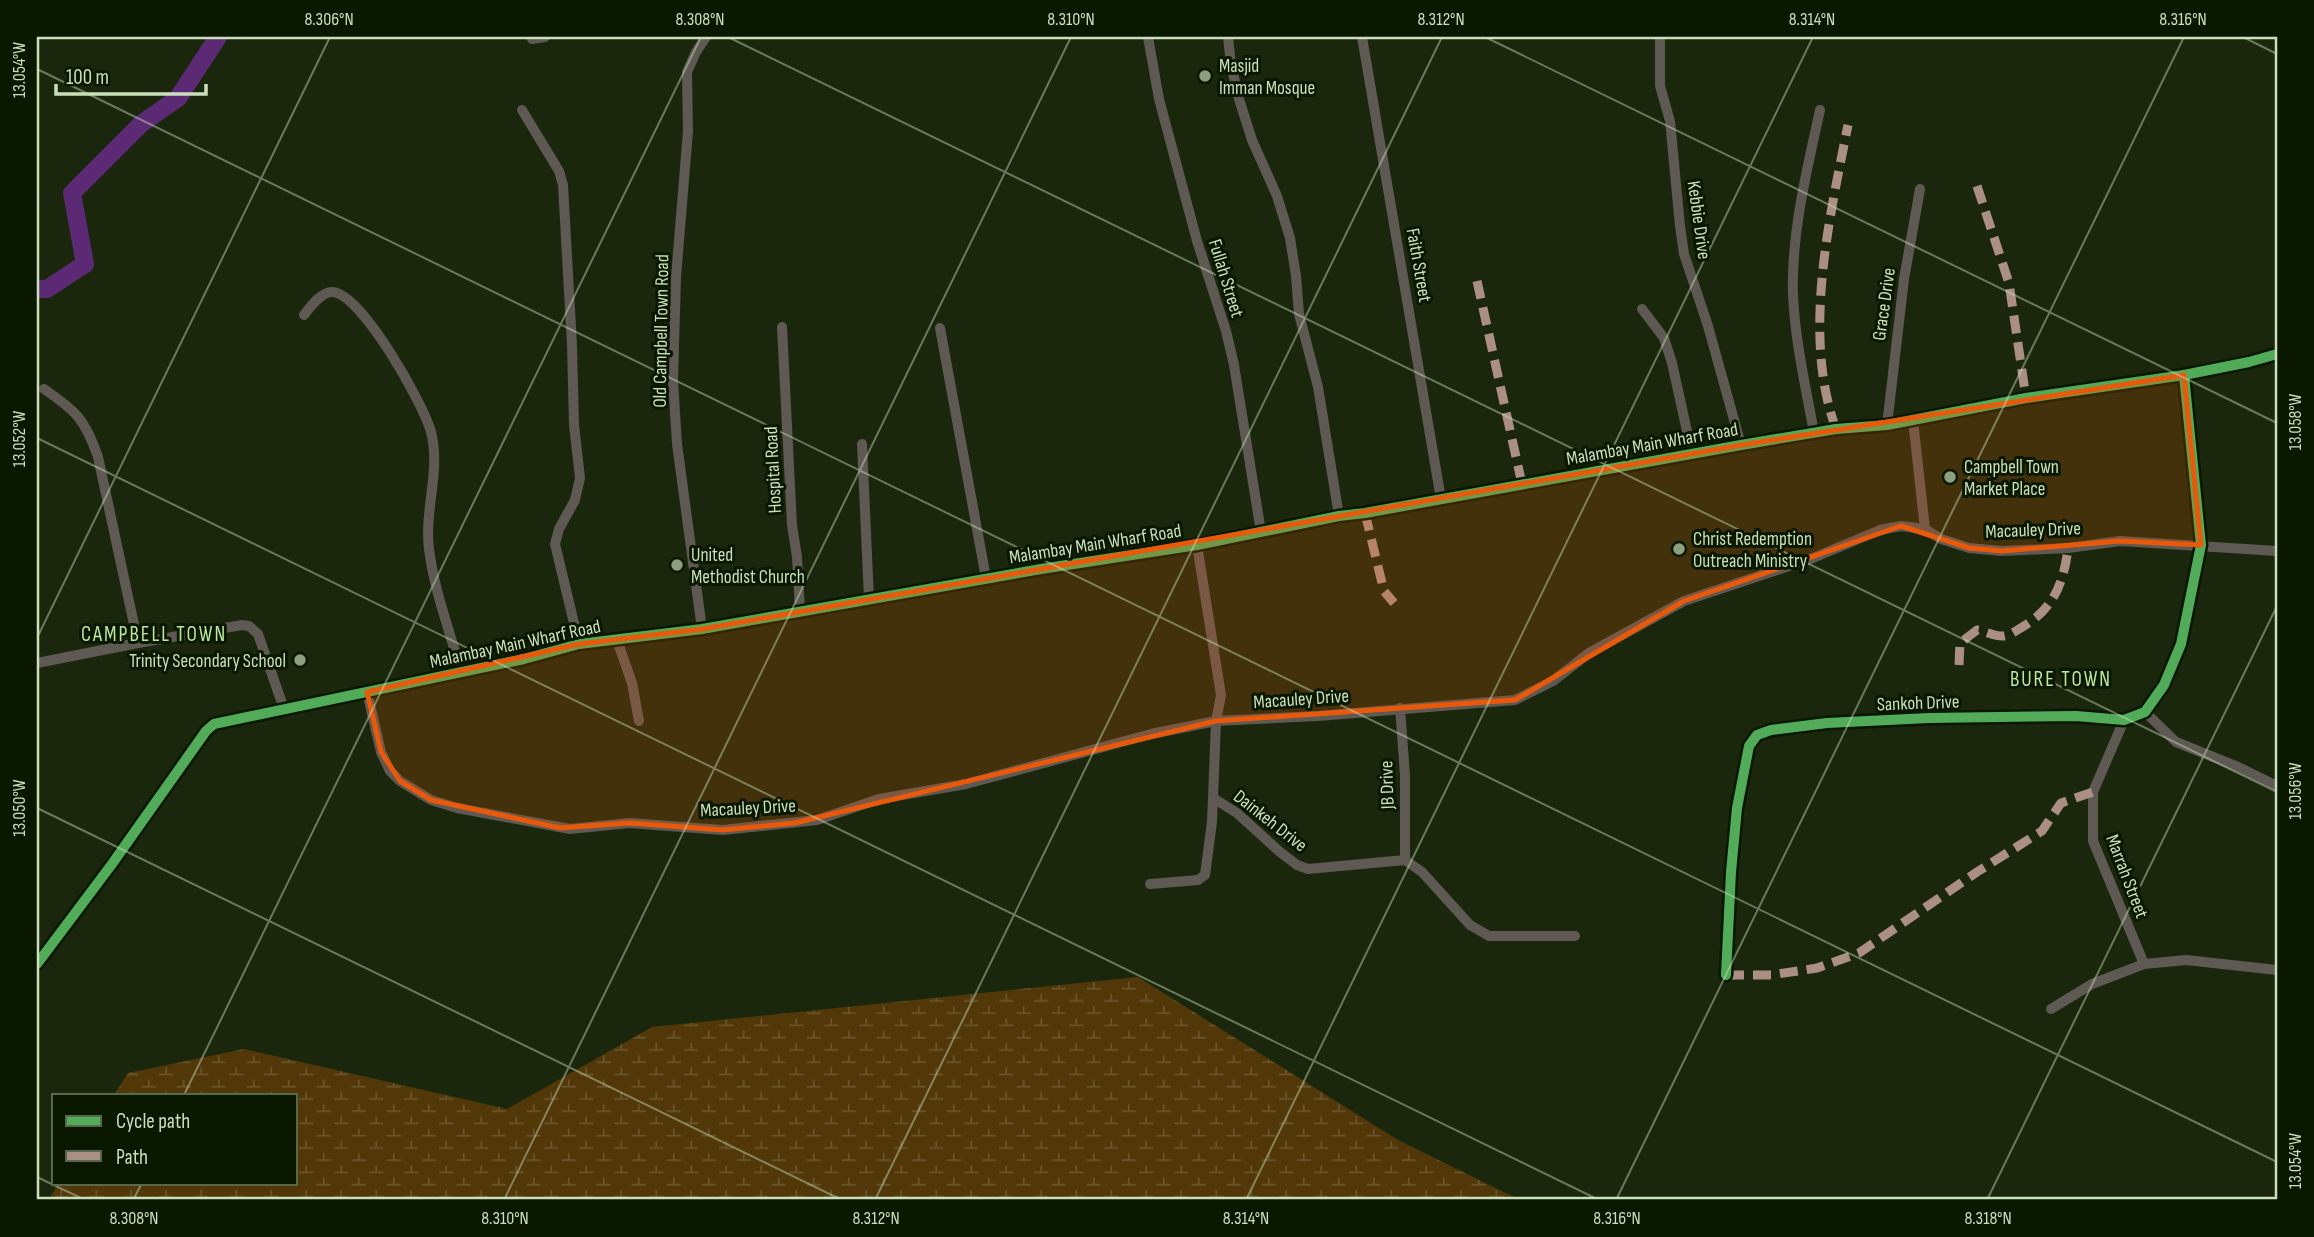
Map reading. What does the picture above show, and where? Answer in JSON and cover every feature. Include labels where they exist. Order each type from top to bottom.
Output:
[{"type":"street","points":[[532,39],[545,37]]},
{"type":"street","name":"Old Campbell Town Road","points":[[702,629],[677,444],[673,381],[676,277],[687,163],[687,72],[696,51],[706,37]]},
{"type":"street","name":"Fullah Street","points":[[1147,37],[1159,99],[1234,365],[1261,531]]},
{"type":"street","points":[[1228,37],[1239,99],[1252,140],[1281,206],[1290,238],[1299,314],[1318,387],[1339,516]]},
{"type":"street","name":"Faith Street","points":[[1362,37],[1441,499]]},
{"type":"street","name":"Kebbie Drive","points":[[1660,37],[1660,86],[1670,121],[1684,254],[1708,326],[1741,445]]},
{"type":"street","points":[[522,110],[559,171],[563,186],[574,425],[580,478],[575,500],[559,528],[555,544],[579,644]]},
{"type":"street","points":[[1814,433],[1798,335],[1794,253],[1820,110]]},
{"type":"street","name":"Grace Drive","points":[[1887,425],[1904,279],[1920,189]]},
{"type":"street","points":[[304,315],[313,304],[331,292],[356,305],[406,377],[424,414],[430,428],[435,457],[429,547],[461,672]]},
{"type":"street","points":[[1642,309],[1664,338],[1692,454]]},
{"type":"street","name":"Hospital Road","points":[[782,327],[792,525],[800,611]]},
{"type":"street","points":[[940,328],[986,578]]},
{"type":"street","name":"Malambay Main Wharf Road","points":[[37,964],[211,726],[524,659],[579,644],[702,629],[986,578],[1197,545],[1339,516],[1741,445],[1887,425],[2026,398],[2184,376],[2277,354]]},
{"type":"street","points":[[2184,376],[2200,545],[2181,644],[2164,685],[2145,712],[2176,742],[2277,786]]},
{"type":"street","points":[[44,389],[77,413],[90,434],[98,457],[138,643]]},
{"type":"street","points":[[1913,420],[1925,529]]},
{"type":"street","points":[[862,444],[869,598]]},
{"type":"street","name":"Macauley Drive","points":[[367,692],[381,752],[390,771],[431,800],[457,808],[570,829],[629,823],[723,830],[817,820],[878,799],[966,784],[1151,734],[1216,721],[1318,716],[1515,700],[1553,681],[1589,653],[1684,601],[1813,558],[1880,530],[1901,526],[1925,529],[1941,539],[1969,548],[2001,551],[2068,548],[2120,541],[2277,551]]},
{"type":"street","name":"Dainkeh Drive","points":[[1197,545],[1222,695],[1216,721],[1213,798],[1237,813],[1297,865],[1308,869],[1405,860]]},
{"type":"street","points":[[37,663],[138,643],[249,626],[258,634],[284,709]]},
{"type":"street","points":[[617,640],[632,683],[639,721]]},
{"type":"street","name":"JB Drive","points":[[1400,708],[1405,775],[1405,860]]},
{"type":"street","name":"Sankoh Drive","points":[[1727,975],[1731,872],[1737,808],[1749,747],[1757,735],[1771,730],[1827,723],[1929,718],[2076,716],[2123,720],[2145,712]]},
{"type":"street","name":"Marrah Street","points":[[2123,720],[2093,792],[2093,841],[2144,964]]},
{"type":"street","points":[[1150,884],[1198,880],[1205,875],[1213,798]]},
{"type":"street","points":[[1405,860],[1422,872],[1462,917],[1479,931],[1497,936],[1575,936]]},
{"type":"street","points":[[2050,1009],[2092,985],[2144,964],[2186,960],[2277,970]]},
{"type":"highlighted area","points":[[2184,375],[2201,545],[2120,541],[2002,551],[1969,548],[1901,526],[1684,601],[1515,700],[1216,721],[795,823],[723,830],[629,823],[560,828],[431,800],[400,781],[381,752],[367,692],[579,644],[702,629],[1741,445]]},
{"type":"green space","points":[[1138,977],[1398,1140],[1520,1200],[48,1200],[58,1184],[298,1184],[298,1094],[115,1094],[128,1073],[244,1049],[507,1109],[652,1027]]},
{"type":"waterway","points":[[37,289],[47,289],[85,264],[72,193],[141,124],[178,98],[218,37]]},
{"type":"marked path","points":[[1836,429],[1826,393],[1820,317],[1827,238],[1848,125]]},
{"type":"marked path","points":[[1977,186],[2009,283],[2026,398]]},
{"type":"marked path","points":[[1477,281],[1522,484]]},
{"type":"marked path","points":[[1365,513],[1384,591],[1394,603]]},
{"type":"marked path","points":[[1959,665],[1960,643],[1977,630],[1997,636],[2007,635],[2043,611],[2060,583],[2068,548]]},
{"type":"marked path","points":[[1726,975],[1771,975],[1817,968],[1859,953],[2042,831],[2061,803],[2093,792]]},
{"type":"cycle path","points":[[37,964],[206,731],[214,724],[524,659],[579,644],[702,629],[1041,569],[1197,545],[1339,516],[1741,445],[1836,429],[1887,425],[2026,398],[2184,375],[2277,354]]},
{"type":"cycle path","points":[[1726,975],[1737,808],[1749,746],[1757,735],[1771,730],[1827,723],[1929,718],[2076,716],[2124,720],[2145,712],[2164,685],[2181,644],[2201,545],[2184,375]]},
{"type":"place","name":"Masjid Imman Mosque","points":[[1205,76]]},
{"type":"place","name":"Campbell Town Market Place","points":[[1950,477]]},
{"type":"place","name":"Christ Redemption Outreach Ministry","points":[[1679,549]]},
{"type":"place","name":"United Methodist Church","points":[[677,565]]},
{"type":"place","name":"Trinity Secondary School","points":[[300,660]]},
{"type":"district","name":"CAMPBELL TOWN","points":[[154,634]]},
{"type":"district","name":"BURE TOWN","points":[[2061,679]]}]
